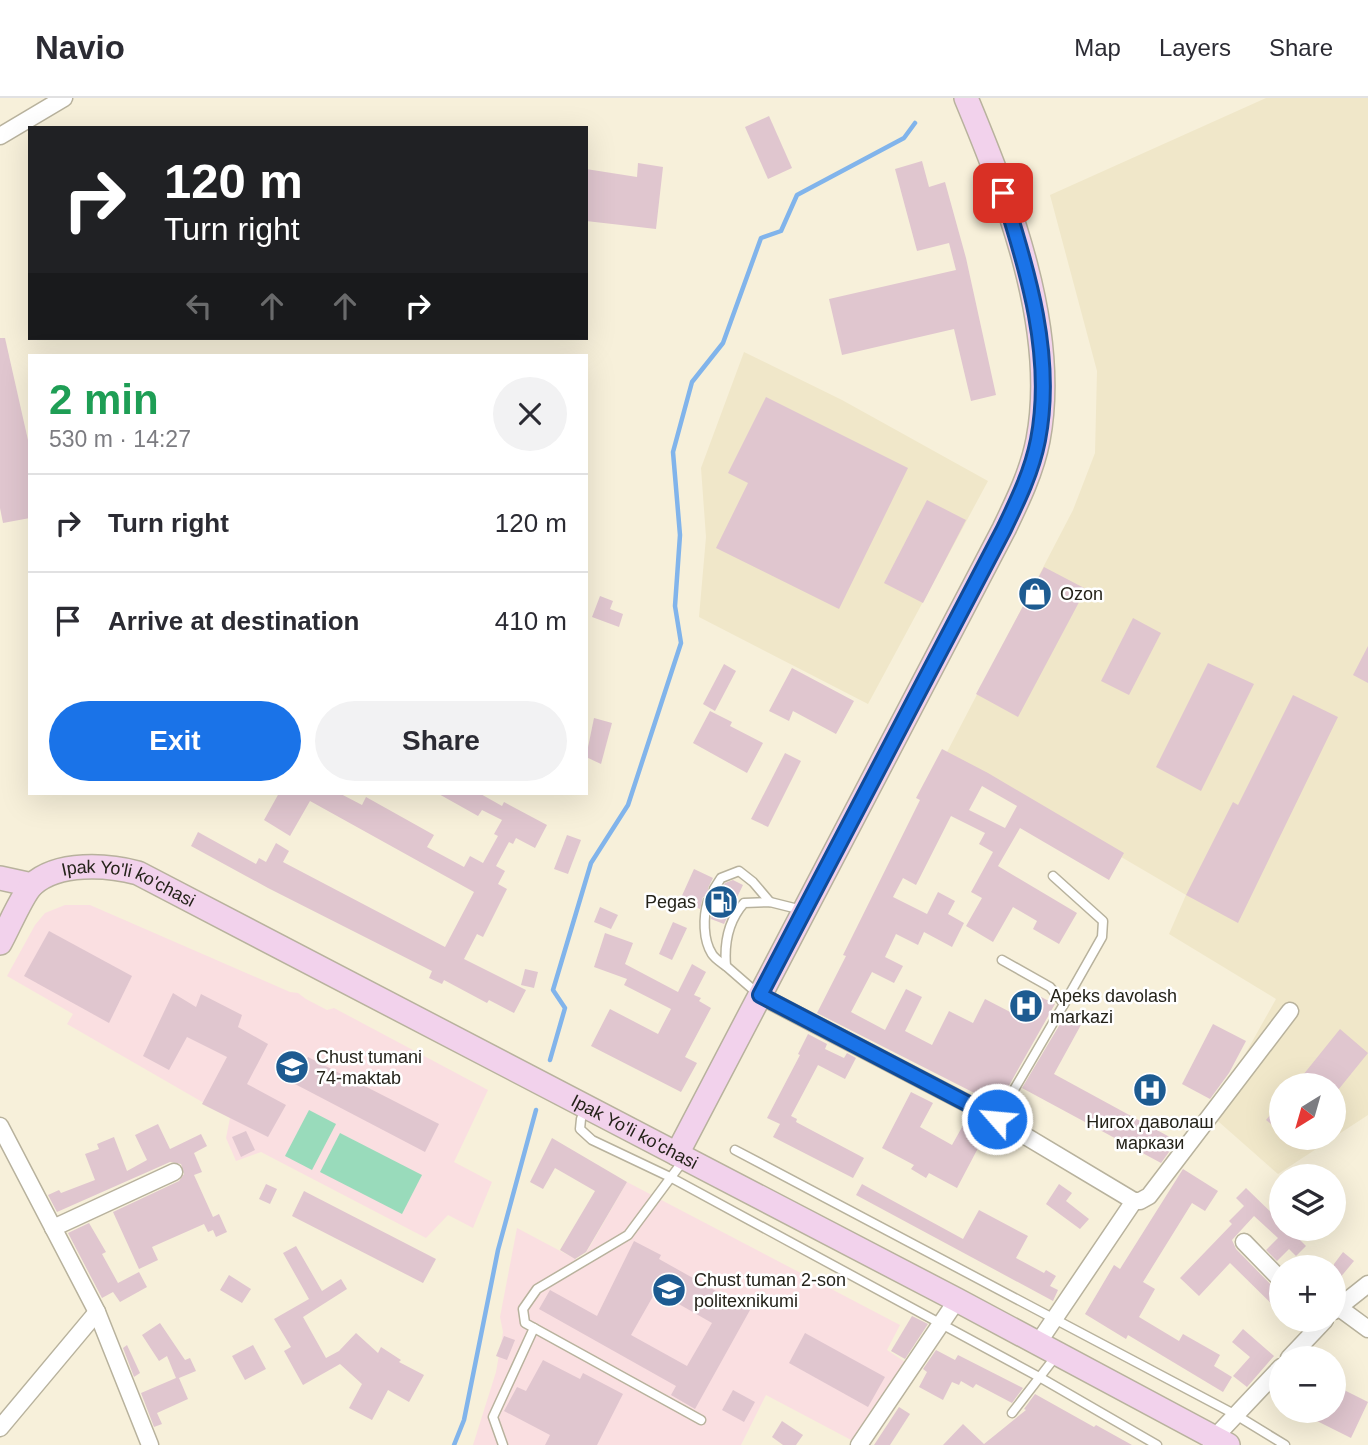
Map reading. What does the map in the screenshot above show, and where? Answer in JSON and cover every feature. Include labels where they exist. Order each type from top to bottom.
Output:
[{"type":"main road","points":[[681,1156],[760,995],[1004,529],[1031,469],[1043,410],[1039,340],[1032,293],[1003,193],[966,98]]},
{"type":"main road","name":"Ipak Yo'li ko'chasi","points":[[32,885],[49,875],[84,867],[120,868],[138,873],[957,1300],[1218,1442]]},
{"type":"main road","points":[[0,878],[32,885],[0,943]]},
{"type":"street","points":[[0,136],[64,98]]},
{"type":"street","points":[[760,995],[997,1119],[1134,1201],[1149,1196],[1290,1011]]},
{"type":"street","points":[[0,1126],[97,1312],[150,1445]]},
{"type":"street","points":[[53,1228],[174,1172]]},
{"type":"street","points":[[1048,1348],[1054,1320],[1134,1201]]},
{"type":"street","points":[[1244,1242],[1269,1268]]},
{"type":"street","points":[[1346,1302],[1368,1284]]},
{"type":"street","points":[[859,1445],[957,1300]]},
{"type":"street","points":[[0,1428],[97,1312]]},
{"type":"street","points":[[1346,1322],[1368,1329]]},
{"type":"street","points":[[1300,1346],[1313,1332]]},
{"type":"street","points":[[1218,1442],[1236,1415],[1269,1380]]},
{"type":"lane","points":[[714,888],[720,878],[739,871],[753,882],[770,902]]},
{"type":"lane","points":[[997,1119],[1102,937],[1103,921],[1095,911],[1053,876]]},
{"type":"lane","points":[[708,901],[704,915],[707,941],[713,956],[760,995]]},
{"type":"lane","points":[[726,966],[724,947],[734,915],[744,903],[770,902],[804,910]]},
{"type":"lane","points":[[1002,960],[1051,987],[1064,1004]]},
{"type":"lane","points":[[586,1107],[580,1129],[592,1140],[670,1177],[1041,1378],[1157,1445]]},
{"type":"lane","points":[[735,1150],[1236,1415],[1285,1445]]},
{"type":"lane","points":[[681,1156],[670,1177],[628,1235],[537,1289],[523,1309],[525,1323],[701,1420]]},
{"type":"lane","points":[[503,1445],[493,1417],[534,1328]]},
{"type":"lane","points":[[1012,1413],[1041,1378],[1048,1348]]},
{"type":"shaded area","points":[[1266,98],[1368,98],[1368,1115],[1346,1129],[1346,1073],[1269,1073],[1269,1150],[1315,1150],[1293,1164],[1269,1166],[1211,1115],[1276,999],[1169,934],[1186,895],[946,754],[1073,510],[1095,453],[1097,371],[1050,195]]},
{"type":"shaded area","points":[[744,352],[842,400],[988,481],[868,704],[699,617],[706,537],[701,468]]},
{"type":"shaded area","name":"Chust tumani 74-maktab","points":[[65,905],[90,905],[290,992],[298,993],[327,1010],[334,1008],[488,1090],[454,1162],[492,1182],[473,1228],[448,1215],[426,1238],[261,1152],[236,1161],[226,1138],[230,1118],[67,1024],[73,1014],[7,976],[35,925],[45,913]]},
{"type":"shaded area","name":"Chust tuman 2-son politexnikumi","points":[[627,1182],[900,1325],[887,1350],[908,1364],[853,1441],[766,1395],[741,1445],[473,1445],[496,1372],[503,1332],[500,1317],[517,1228],[581,1262]]},
{"type":"green space","points":[[309,1110],[336,1124],[312,1170],[285,1156]]},
{"type":"green space","points":[[340,1133],[422,1175],[402,1214],[320,1172]]},
{"type":"building","points":[[769,116],[792,168],[768,179],[745,127]]},
{"type":"building","points":[[922,161],[929,187],[945,182],[966,258],[996,395],[971,401],[954,329],[842,355],[829,299],[956,270],[949,243],[917,251],[895,169]]},
{"type":"building","points":[[638,163],[663,167],[656,229],[588,221],[588,169],[637,177]]},
{"type":"building","points":[[0,338],[5,338],[28,440],[28,518],[3,523],[0,508]]},
{"type":"building","points":[[766,397],[908,468],[839,609],[716,548],[748,483],[728,473]]},
{"type":"building","points":[[927,500],[966,520],[923,603],[884,583]]},
{"type":"building","points":[[1044,567],[1086,589],[1018,717],[976,694]]},
{"type":"building","points":[[600,596],[613,601],[610,609],[623,614],[619,627],[592,617]]},
{"type":"building","points":[[1133,618],[1161,633],[1129,695],[1101,681]]},
{"type":"building","points":[[1368,646],[1368,683],[1353,675]]},
{"type":"building","points":[[1208,663],[1254,684],[1201,791],[1156,767]]},
{"type":"building","points":[[724,664],[736,671],[715,711],[703,704]]},
{"type":"building","points":[[792,668],[854,701],[836,734],[793,711],[789,721],[769,711]]},
{"type":"building","points":[[1293,695],[1338,717],[1238,923],[1186,895],[1233,802],[1238,805]]},
{"type":"building","points":[[710,711],[732,722],[730,726],[763,743],[747,773],[693,743]]},
{"type":"building","points":[[594,718],[612,723],[601,764],[588,758]]},
{"type":"building","points":[[942,749],[1124,853],[1109,880],[1020,828],[998,866],[1077,913],[1059,944],[1033,929],[1037,921],[1013,907],[993,942],[966,926],[982,898],[971,892],[993,852],[979,844],[985,833],[951,816],[916,885],[903,878],[893,897],[927,914],[938,892],[955,901],[948,914],[964,923],[952,947],[924,932],[918,945],[896,934],[885,957],[903,966],[894,983],[872,972],[851,1012],[885,1030],[906,989],[922,997],[905,1031],[932,1045],[949,1011],[973,1023],[985,999],[1016,1015],[1029,991],[1055,1004],[998,1105],[817,1013],[920,800],[916,798]],"holes":[[[982,786],[1017,806],[1005,828],[969,810]]]},
{"type":"building","points":[[785,753],[801,761],[768,827],[751,819]]},
{"type":"building","points":[[278,795],[343,795],[362,805],[366,797],[434,835],[427,847],[464,867],[470,856],[483,863],[498,836],[494,834],[502,820],[482,810],[478,816],[441,795],[483,795],[502,806],[504,802],[547,825],[535,848],[516,838],[513,844],[509,842],[496,866],[505,871],[498,884],[507,889],[483,937],[477,934],[464,959],[526,990],[514,1013],[489,1000],[487,1003],[444,980],[442,984],[429,978],[432,971],[191,846],[198,832],[256,864],[259,858],[266,862],[276,843],[289,851],[283,862],[445,947],[474,892],[310,801],[290,836],[264,820]]},
{"type":"building","points":[[567,835],[581,840],[568,874],[554,869]]},
{"type":"building","points":[[694,869],[713,878],[708,888],[711,895],[718,894],[725,883],[733,880],[743,885],[724,924],[711,919],[714,900],[710,895],[703,897],[700,909],[680,900]]},
{"type":"building","points":[[600,907],[618,915],[611,929],[594,922]]},
{"type":"building","points":[[673,922],[687,928],[672,960],[659,954]]},
{"type":"building","points":[[49,931],[132,976],[109,1023],[24,976]]},
{"type":"building","points":[[605,933],[633,943],[625,964],[678,992],[692,964],[706,972],[694,995],[711,1008],[685,1057],[697,1063],[681,1092],[591,1046],[610,1009],[658,1034],[671,1009],[624,985],[627,979],[594,967]]},
{"type":"building","points":[[525,969],[538,972],[534,988],[521,985]]},
{"type":"building","points":[[173,993],[196,1007],[201,994],[242,1015],[238,1027],[268,1044],[247,1084],[286,1105],[268,1137],[202,1104],[227,1057],[187,1037],[169,1070],[143,1056]]},
{"type":"building","points":[[1066,1014],[1082,1023],[1054,1074],[1177,1141],[1161,1163],[1022,1088]]},
{"type":"building","points":[[1213,1024],[1246,1041],[1229,1073],[1210,1099],[1182,1084]]},
{"type":"building","points":[[1340,1029],[1368,1053],[1346,1080],[1346,1073],[1305,1073]]},
{"type":"building","points":[[808,1034],[827,1044],[825,1049],[844,1058],[847,1053],[856,1058],[845,1079],[818,1065],[791,1116],[797,1119],[796,1122],[864,1158],[853,1178],[773,1137],[780,1124],[767,1118]]},
{"type":"building","points":[[308,1057],[439,1124],[425,1152],[295,1084]]},
{"type":"building","points":[[911,1092],[933,1103],[920,1127],[952,1145],[966,1120],[987,1131],[957,1188],[929,1173],[926,1178],[911,1169],[914,1165],[882,1148]]},
{"type":"building","points":[[158,1124],[170,1149],[201,1134],[207,1146],[194,1153],[202,1172],[194,1175],[213,1217],[219,1214],[227,1232],[216,1237],[213,1230],[208,1232],[204,1224],[152,1247],[158,1260],[139,1269],[113,1212],[179,1181],[184,1174],[181,1164],[170,1162],[57,1212],[48,1195],[95,1180],[85,1154],[99,1149],[97,1144],[114,1137],[127,1171],[147,1160],[135,1135]]},
{"type":"building","points":[[246,1131],[255,1150],[241,1157],[232,1137]]},
{"type":"building","points":[[552,1138],[627,1182],[586,1252],[575,1259],[560,1250],[595,1191],[555,1168],[543,1189],[530,1182]]},
{"type":"building","points":[[1183,1169],[1218,1191],[1205,1211],[1192,1203],[1143,1282],[1155,1289],[1139,1317],[1179,1341],[1183,1334],[1220,1355],[1214,1366],[1232,1377],[1223,1392],[1128,1335],[1126,1339],[1085,1314],[1114,1265],[1120,1269]]},
{"type":"building","points":[[266,1184],[277,1189],[270,1204],[259,1199]]},
{"type":"building","points":[[862,1184],[963,1239],[979,1210],[1028,1236],[1016,1258],[1044,1273],[1046,1270],[1056,1276],[1050,1286],[1058,1290],[1053,1301],[856,1195]]},
{"type":"building","points":[[1059,1184],[1072,1193],[1066,1201],[1089,1219],[1080,1229],[1046,1204]]},
{"type":"building","points":[[1246,1188],[1269,1210],[1269,1230],[1254,1216],[1232,1240],[1236,1249],[1269,1283],[1269,1301],[1230,1263],[1199,1296],[1180,1278],[1232,1224],[1229,1221],[1244,1206],[1236,1198]]},
{"type":"building","points":[[304,1191],[436,1259],[423,1283],[292,1216]]},
{"type":"building","points":[[89,1223],[106,1252],[102,1254],[118,1283],[139,1272],[147,1287],[120,1302],[113,1292],[102,1298],[68,1233]]},
{"type":"building","points":[[634,1241],[661,1255],[659,1259],[750,1310],[695,1409],[671,1395],[676,1386],[539,1309],[550,1290],[597,1316]],"holes":[[[656,1291],[712,1323],[687,1366],[631,1335]]]},
{"type":"building","points":[[1275,1241],[1301,1241],[1306,1246],[1297,1255],[1289,1249],[1283,1255],[1271,1255],[1266,1250]]},
{"type":"building","points":[[296,1246],[322,1291],[341,1279],[347,1289],[303,1317],[326,1358],[339,1351],[356,1333],[378,1353],[381,1347],[401,1360],[399,1362],[424,1375],[409,1402],[388,1390],[372,1420],[349,1408],[362,1384],[340,1364],[303,1385],[284,1351],[291,1347],[274,1319],[309,1299],[283,1253]]},
{"type":"building","points":[[1343,1252],[1354,1261],[1346,1271],[1346,1255],[1341,1255]]},
{"type":"building","points":[[229,1275],[251,1289],[242,1303],[220,1290]]},
{"type":"building","points":[[912,1316],[928,1324],[905,1359],[891,1351]]},
{"type":"building","points":[[160,1323],[185,1360],[190,1358],[196,1371],[179,1378],[188,1399],[157,1413],[162,1424],[154,1427],[141,1393],[176,1378],[167,1356],[159,1361],[142,1335]]},
{"type":"building","points":[[1243,1329],[1269,1352],[1269,1362],[1247,1387],[1233,1376],[1250,1357],[1232,1342]]},
{"type":"building","points":[[805,1333],[885,1377],[868,1407],[789,1363]]},
{"type":"building","points":[[504,1336],[515,1340],[507,1360],[496,1356]]},
{"type":"building","points":[[127,1345],[140,1373],[134,1377],[123,1348]]},
{"type":"building","points":[[253,1345],[266,1369],[245,1380],[232,1356]]},
{"type":"building","points":[[936,1350],[955,1360],[958,1355],[1023,1388],[1012,1403],[976,1384],[973,1388],[961,1381],[959,1385],[952,1382],[943,1400],[919,1387],[927,1372],[923,1369]]},
{"type":"building","points":[[543,1360],[580,1379],[583,1373],[623,1394],[597,1445],[545,1445],[550,1435],[504,1411],[517,1387],[526,1391]]},
{"type":"building","points":[[733,1390],[755,1402],[744,1422],[722,1410]]},
{"type":"building","points":[[1346,1391],[1368,1402],[1351,1438],[1321,1423],[1346,1423]]},
{"type":"building","points":[[1035,1394],[1132,1445],[943,1445],[963,1424],[984,1444],[1026,1410],[1024,1409]]},
{"type":"building","points":[[899,1407],[910,1414],[890,1445],[874,1445]]},
{"type":"building","points":[[782,1421],[803,1435],[796,1445],[783,1445],[772,1437]]},
{"type":"waterway","points":[[550,1060],[565,1008],[553,990],[591,863],[628,805],[681,643],[675,606],[680,535],[673,452],[692,382],[723,343],[761,238],[781,231],[797,195],[904,138],[915,123]]},
{"type":"waterway","points":[[454,1445],[464,1420],[498,1250],[536,1110]]},
{"type":"place","name":"Ozon","points":[[1035,594]]},
{"type":"place","name":"Pegas","points":[[721,902]]},
{"type":"place","name":"Apeks davolash markazi","points":[[1026,1006]]},
{"type":"place","name":"Chust tumani 74-maktab","points":[[292,1067]]},
{"type":"place","name":"Нигох даволаш маркази","points":[[1150,1090]]},
{"type":"place","name":"Chust tuman 2-son politexnikumi","points":[[669,1290]]},
{"type":"route","points":[[997,1119],[760,995],[1004,529],[1031,469],[1043,410],[1039,340],[1027,271],[1003,193]]}]
